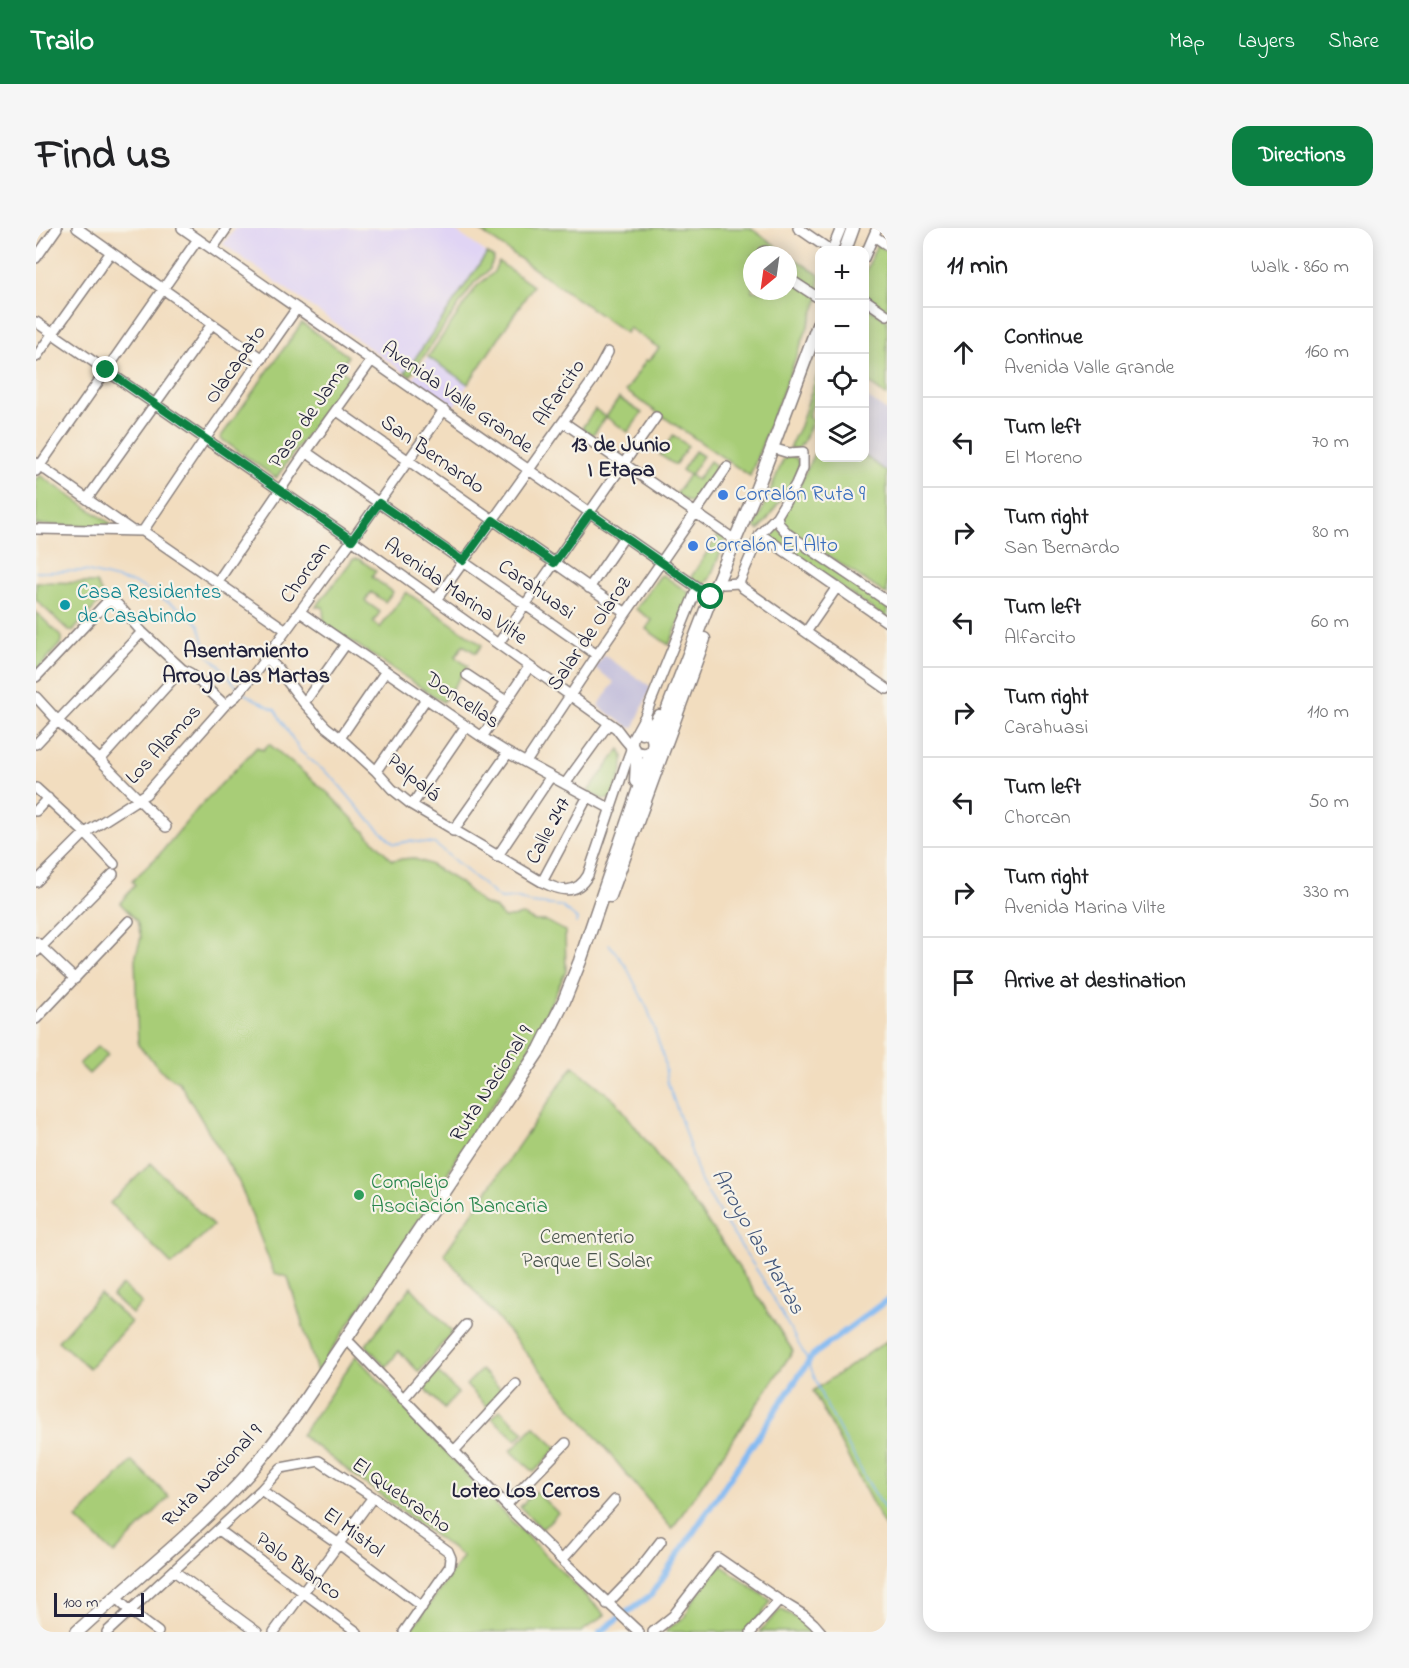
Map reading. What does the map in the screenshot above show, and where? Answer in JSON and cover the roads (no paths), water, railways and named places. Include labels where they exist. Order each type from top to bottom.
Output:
[{"type":"main road","points":[[846,246],[853,228]]},
{"type":"main road","name":"Ruta Nacional 9","points":[[77,1632],[187,1544],[255,1477],[287,1438],[533,1072],[552,1040],[573,998],[723,584],[751,513],[815,331]]},
{"type":"main road","name":"Ruta Nacional 9","points":[[87,1632],[118,1599],[248,1474],[270,1448],[295,1415],[530,1065],[549,1032],[580,961],[629,816],[646,737],[688,656],[758,488]]},
{"type":"main road","points":[[632,833],[651,766],[646,737],[657,720],[679,667],[688,656]]},
{"type":"main road","points":[[646,737],[667,738]]},
{"type":"main road","points":[[629,816],[637,769],[632,747]]},
{"type":"main road","points":[[69,1632],[101,1603],[110,1598],[118,1599]]},
{"type":"street","points":[[36,258],[57,228]]},
{"type":"street","points":[[77,228],[262,359]]},
{"type":"street","name":"Avenida Valle Grande","points":[[182,228],[711,597]]},
{"type":"street","points":[[212,249],[227,228]]},
{"type":"street","points":[[798,228],[825,246]]},
{"type":"street","points":[[833,246],[840,228]]},
{"type":"street","points":[[869,246],[875,232],[887,245]]},
{"type":"street","points":[[131,530],[37,466],[198,239]]},
{"type":"street","points":[[36,357],[111,252]]},
{"type":"street","points":[[797,284],[815,296]]},
{"type":"street","points":[[865,300],[887,315]]},
{"type":"street","name":"Olacapato","points":[[143,531],[297,308]]},
{"type":"street","name":"Avenida Marina Vilte","points":[[36,322],[352,540],[498,644],[612,726],[632,747]]},
{"type":"street","points":[[87,500],[212,324]]},
{"type":"street","name":"Alfarcito","points":[[436,600],[593,380],[608,352]]},
{"type":"street","name":"Paso de Jama","points":[[218,582],[279,490],[372,360]]},
{"type":"street","name":"San Bernardo","points":[[336,410],[626,613]]},
{"type":"street","name":"Chorcan","points":[[236,696],[300,612],[444,410]]},
{"type":"street","points":[[498,644],[656,417]]},
{"type":"street","points":[[563,422],[735,540]]},
{"type":"street","points":[[772,448],[789,453],[803,452],[803,468],[777,516],[760,534],[740,583],[742,588],[887,689]]},
{"type":"street","name":"Carahuasi","points":[[306,452],[597,655]]},
{"type":"street","name":"Salar de Olaroz","points":[[526,762],[660,562],[727,467]]},
{"type":"street","points":[[777,516],[779,524],[788,534],[887,601]]},
{"type":"street","points":[[36,529],[143,531],[286,630]]},
{"type":"street","points":[[760,534],[887,622]]},
{"type":"street","points":[[589,588],[624,537]]},
{"type":"street","points":[[723,584],[740,583]]},
{"type":"street","points":[[806,632],[837,587]]},
{"type":"street","points":[[632,747],[641,754],[647,754],[645,716],[697,588]]},
{"type":"street","points":[[36,677],[108,601],[111,601],[118,605],[142,632],[182,669],[190,673],[225,705]]},
{"type":"street","name":"Doncellas","points":[[300,612],[507,753],[611,809]]},
{"type":"street","points":[[36,744],[142,632]]},
{"type":"street","points":[[304,703],[346,644]]},
{"type":"street","name":"Palpalá","points":[[266,657],[326,727],[376,771],[392,789],[412,805],[453,831],[550,887],[573,889],[584,882],[611,809]]},
{"type":"street","points":[[482,737],[529,667]]},
{"type":"street","points":[[100,760],[182,669]]},
{"type":"street","points":[[340,738],[386,671]]},
{"type":"street","points":[[467,675],[506,701]]},
{"type":"street","name":"Los Alamos","points":[[36,882],[85,833],[146,794],[225,705],[236,696]]},
{"type":"street","points":[[36,697],[166,827]]},
{"type":"street","points":[[376,771],[426,699]]},
{"type":"street","points":[[412,805],[466,726]]},
{"type":"street","points":[[566,784],[612,726]]},
{"type":"street","name":"Avenida Marina Vilte","points":[[612,726],[646,737]]},
{"type":"street","points":[[611,809],[632,742],[646,737]]},
{"type":"street","points":[[453,831],[507,753]]},
{"type":"street","points":[[497,857],[550,776]]},
{"type":"street","points":[[36,788],[85,833],[113,869],[38,947],[75,979]]},
{"type":"street","name":"Calle 247","points":[[542,882],[588,796]]},
{"type":"street","points":[[36,810],[48,798]]},
{"type":"street","points":[[36,1019],[129,921]]},
{"type":"street","points":[[403,1399],[466,1325]]},
{"type":"street","points":[[351,1344],[506,1505],[607,1604],[639,1632]]},
{"type":"street","points":[[454,1450],[516,1384]]},
{"type":"street","points":[[506,1505],[566,1443]]},
{"type":"street","name":"El Quebracho","points":[[261,1490],[281,1468],[319,1461],[374,1497],[448,1551],[451,1558],[450,1566],[422,1607]]},
{"type":"street","points":[[107,1632],[261,1490]]},
{"type":"street","name":"El Mistol","points":[[261,1490],[339,1544],[422,1607]]},
{"type":"street","points":[[274,1632],[374,1497]]},
{"type":"street","points":[[562,1560],[615,1500]]},
{"type":"street","name":"Palo Blanco","points":[[219,1530],[357,1632]]},
{"type":"street","points":[[607,1604],[634,1576],[661,1540]]},
{"type":"street","points":[[653,1632],[673,1617],[718,1558],[811,1620],[821,1632]]},
{"type":"street","points":[[174,1571],[257,1632]]},
{"type":"street","points":[[118,1599],[158,1632]]},
{"type":"street","points":[[751,1632],[780,1600]]},
{"type":"street","points":[[404,1632],[422,1607]]},
{"type":"waterway","name":"Arroyo las Martas","points":[[36,572],[85,571],[137,584],[188,613],[199,625],[208,656],[219,665],[237,687]]},
{"type":"waterway","name":"Arroyo las Martas","points":[[243,693],[275,710],[300,751],[334,779],[360,810],[394,844],[410,841],[435,844],[500,899],[516,898],[531,903],[561,906],[577,919],[576,923]]},
{"type":"waterway","name":"Arroyo las Martas","points":[[609,944],[626,966],[648,1010],[664,1059],[667,1081],[701,1182],[762,1278],[808,1361],[823,1399],[887,1513]]},
{"type":"waterway","points":[[600,1632],[651,1595],[813,1355],[887,1300]]},
{"type":"place","name":"Corralón Ruta 9","points":[[723,495]]},
{"type":"place","name":"Corralón El Alto","points":[[693,546]]},
{"type":"place","name":"Casa Residentes de Casabindo","points":[[65,605]]},
{"type":"place","name":"Complejo Asociación Bancaria","points":[[359,1195]]},
{"type":"district","name":"13 de Junio I Etapa","points":[[621,458]]},
{"type":"district","name":"Asentamiento Arroyo Las Martas","points":[[246,665]]},
{"type":"district","name":"Loteo Los Cerros","points":[[526,1492]]},
{"type":"park label","name":"Cementerio Parque El Solar","points":[[587,1250]]}]
